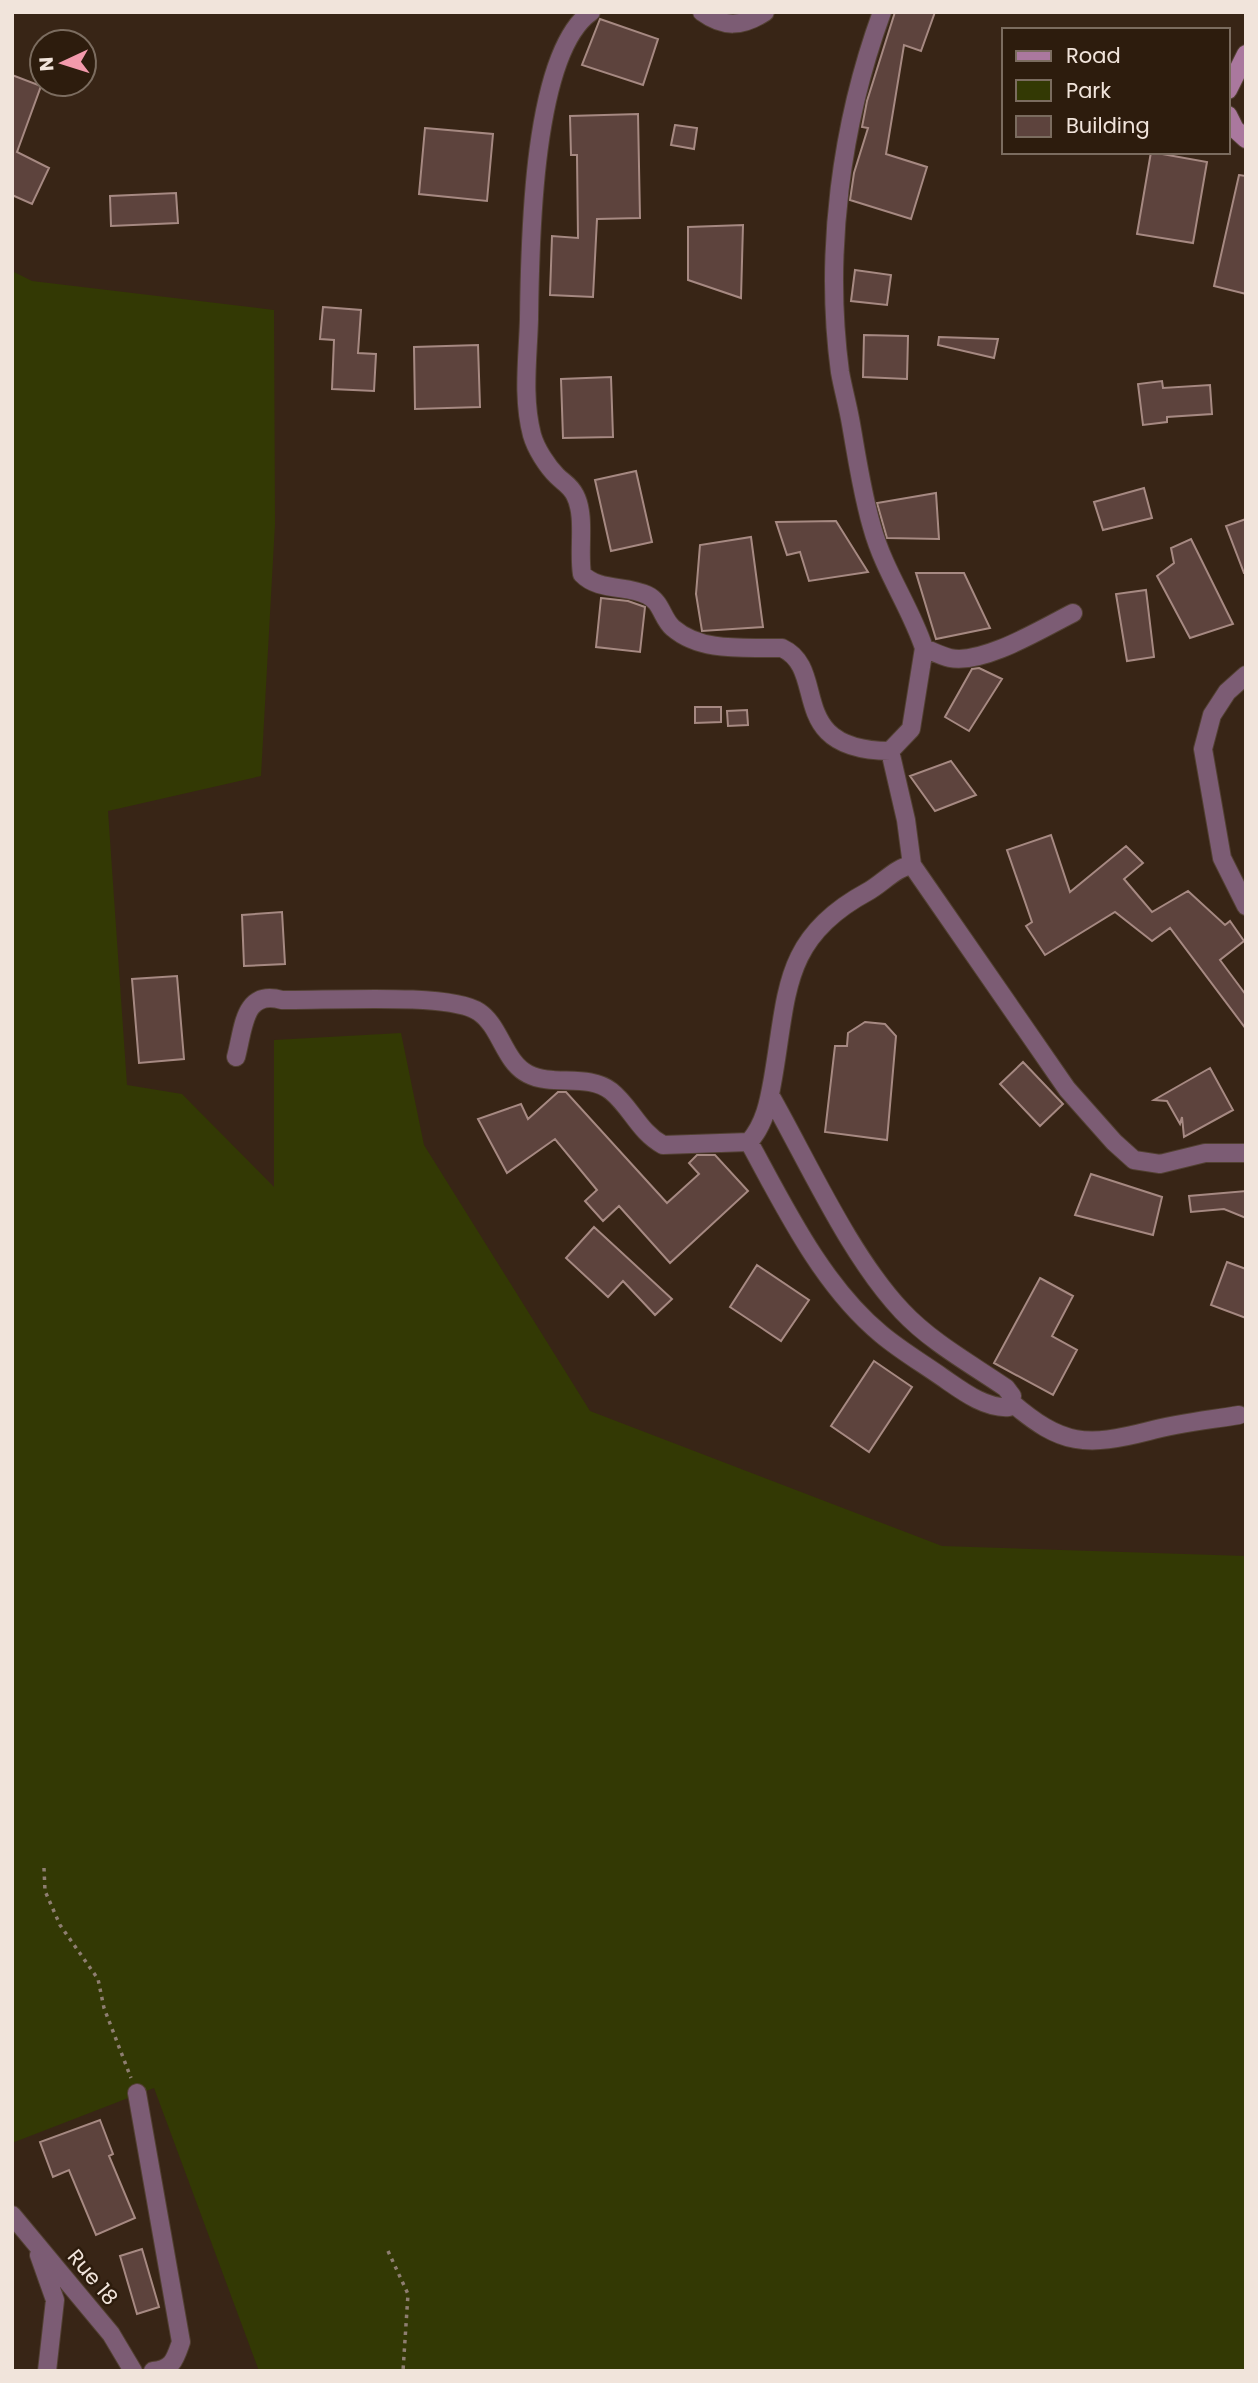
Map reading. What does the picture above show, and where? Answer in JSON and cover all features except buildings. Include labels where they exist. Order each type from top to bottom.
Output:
[{"type":"main road","points":[[1230,86],[1246,54]]},
{"type":"main road","points":[[1230,119],[1235,129],[1246,139]]},
{"type":"street","points":[[591,12],[573,36],[555,69],[540,140],[531,206],[526,397],[533,437],[550,468],[569,484],[576,497],[582,573],[590,582],[648,596],[663,610],[670,627],[697,644],[782,648],[794,654],[802,664],[808,695],[821,725],[838,739],[862,751],[890,751],[911,729],[924,648],[915,622],[890,580],[872,528],[840,372],[836,317],[838,203],[866,62],[883,12]]},
{"type":"street","points":[[702,12],[716,23],[735,25],[765,12]]},
{"type":"street","points":[[924,648],[952,659],[975,656],[1002,648],[1073,613]]},
{"type":"street","points":[[1246,675],[1227,692],[1212,715],[1203,749],[1222,858],[1246,906]]},
{"type":"street","points":[[890,751],[906,820],[912,865],[1067,1089],[1114,1142],[1134,1160],[1160,1164],[1205,1153],[1246,1153]]},
{"type":"street","points":[[236,1057],[247,1015],[257,999],[267,996],[282,1000],[424,1001],[464,1005],[480,1013],[525,1073],[541,1079],[594,1084],[610,1090],[638,1125],[663,1145],[749,1142],[760,1128],[770,1095],[793,969],[810,935],[840,906],[884,883],[902,866],[912,865]]},
{"type":"street","points":[[749,1142],[828,1274],[880,1333],[977,1399],[1001,1408],[1009,1407],[1012,1396],[1006,1388],[920,1329],[880,1284],[834,1210],[770,1095]]},
{"type":"street","points":[[1011,1402],[1035,1423],[1064,1436],[1089,1442],[1121,1439],[1150,1430],[1239,1415]]},
{"type":"street","points":[[137,2093],[181,2342],[174,2362],[168,2368],[142,2370]]},
{"type":"street","name":"Rue 18","points":[[12,2215],[142,2370]]},
{"type":"street","points":[[35,2242],[55,2301],[47,2371]]},
{"type":"path","points":[[44,1868],[45,1891],[60,1925],[99,1979],[104,2008],[137,2093]]},
{"type":"path","points":[[388,2251],[408,2294],[403,2371]]},
{"type":"green space","points":[[12,271],[32,281],[274,310],[275,524],[261,776],[108,811],[127,1085],[182,1094],[274,1187],[274,1040],[401,1033],[424,1145],[590,1411],[942,1546],[1246,1556],[1246,2371],[259,2371],[154,2088],[12,2143]]}]
